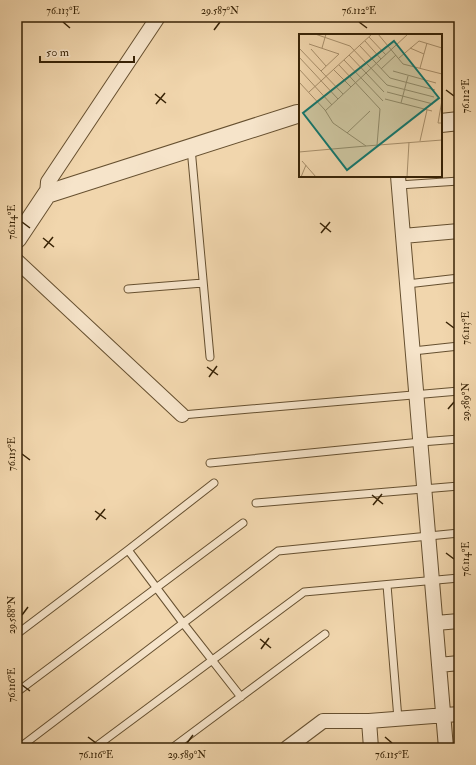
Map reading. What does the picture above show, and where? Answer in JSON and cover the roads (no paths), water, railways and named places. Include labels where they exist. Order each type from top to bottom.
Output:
[{"type":"street","points":[[17,239],[47,194],[48,182],[158,17]]},
{"type":"street","points":[[47,194],[299,114]]},
{"type":"street","points":[[442,123],[459,121]]},
{"type":"street","points":[[398,181],[446,748]]},
{"type":"street","points":[[403,236],[459,231]]},
{"type":"street","points":[[17,261],[182,415]]},
{"type":"street","points":[[436,623],[459,621]]},
{"type":"street","points":[[439,665],[459,664]]},
{"type":"street","points":[[287,748],[324,721],[369,721],[459,714]]},
{"type":"street","points":[[369,721],[371,748]]},
{"type":"lane","points":[[191,148],[210,357]]},
{"type":"lane","points":[[398,181],[459,181]]},
{"type":"lane","points":[[407,284],[459,278]]},
{"type":"lane","points":[[128,289],[203,283]]},
{"type":"lane","points":[[413,351],[459,346]]},
{"type":"lane","points":[[182,415],[459,391]]},
{"type":"lane","points":[[210,463],[459,439]]},
{"type":"lane","points":[[17,634],[214,483]]},
{"type":"lane","points":[[256,503],[459,486]]},
{"type":"lane","points":[[17,692],[243,523]]},
{"type":"lane","points":[[23,745],[278,551],[459,533]]},
{"type":"lane","points":[[128,550],[241,697]]},
{"type":"lane","points":[[94,748],[304,592],[459,578]]},
{"type":"lane","points":[[386,585],[398,719]]},
{"type":"lane","points":[[172,748],[326,634]]}]
